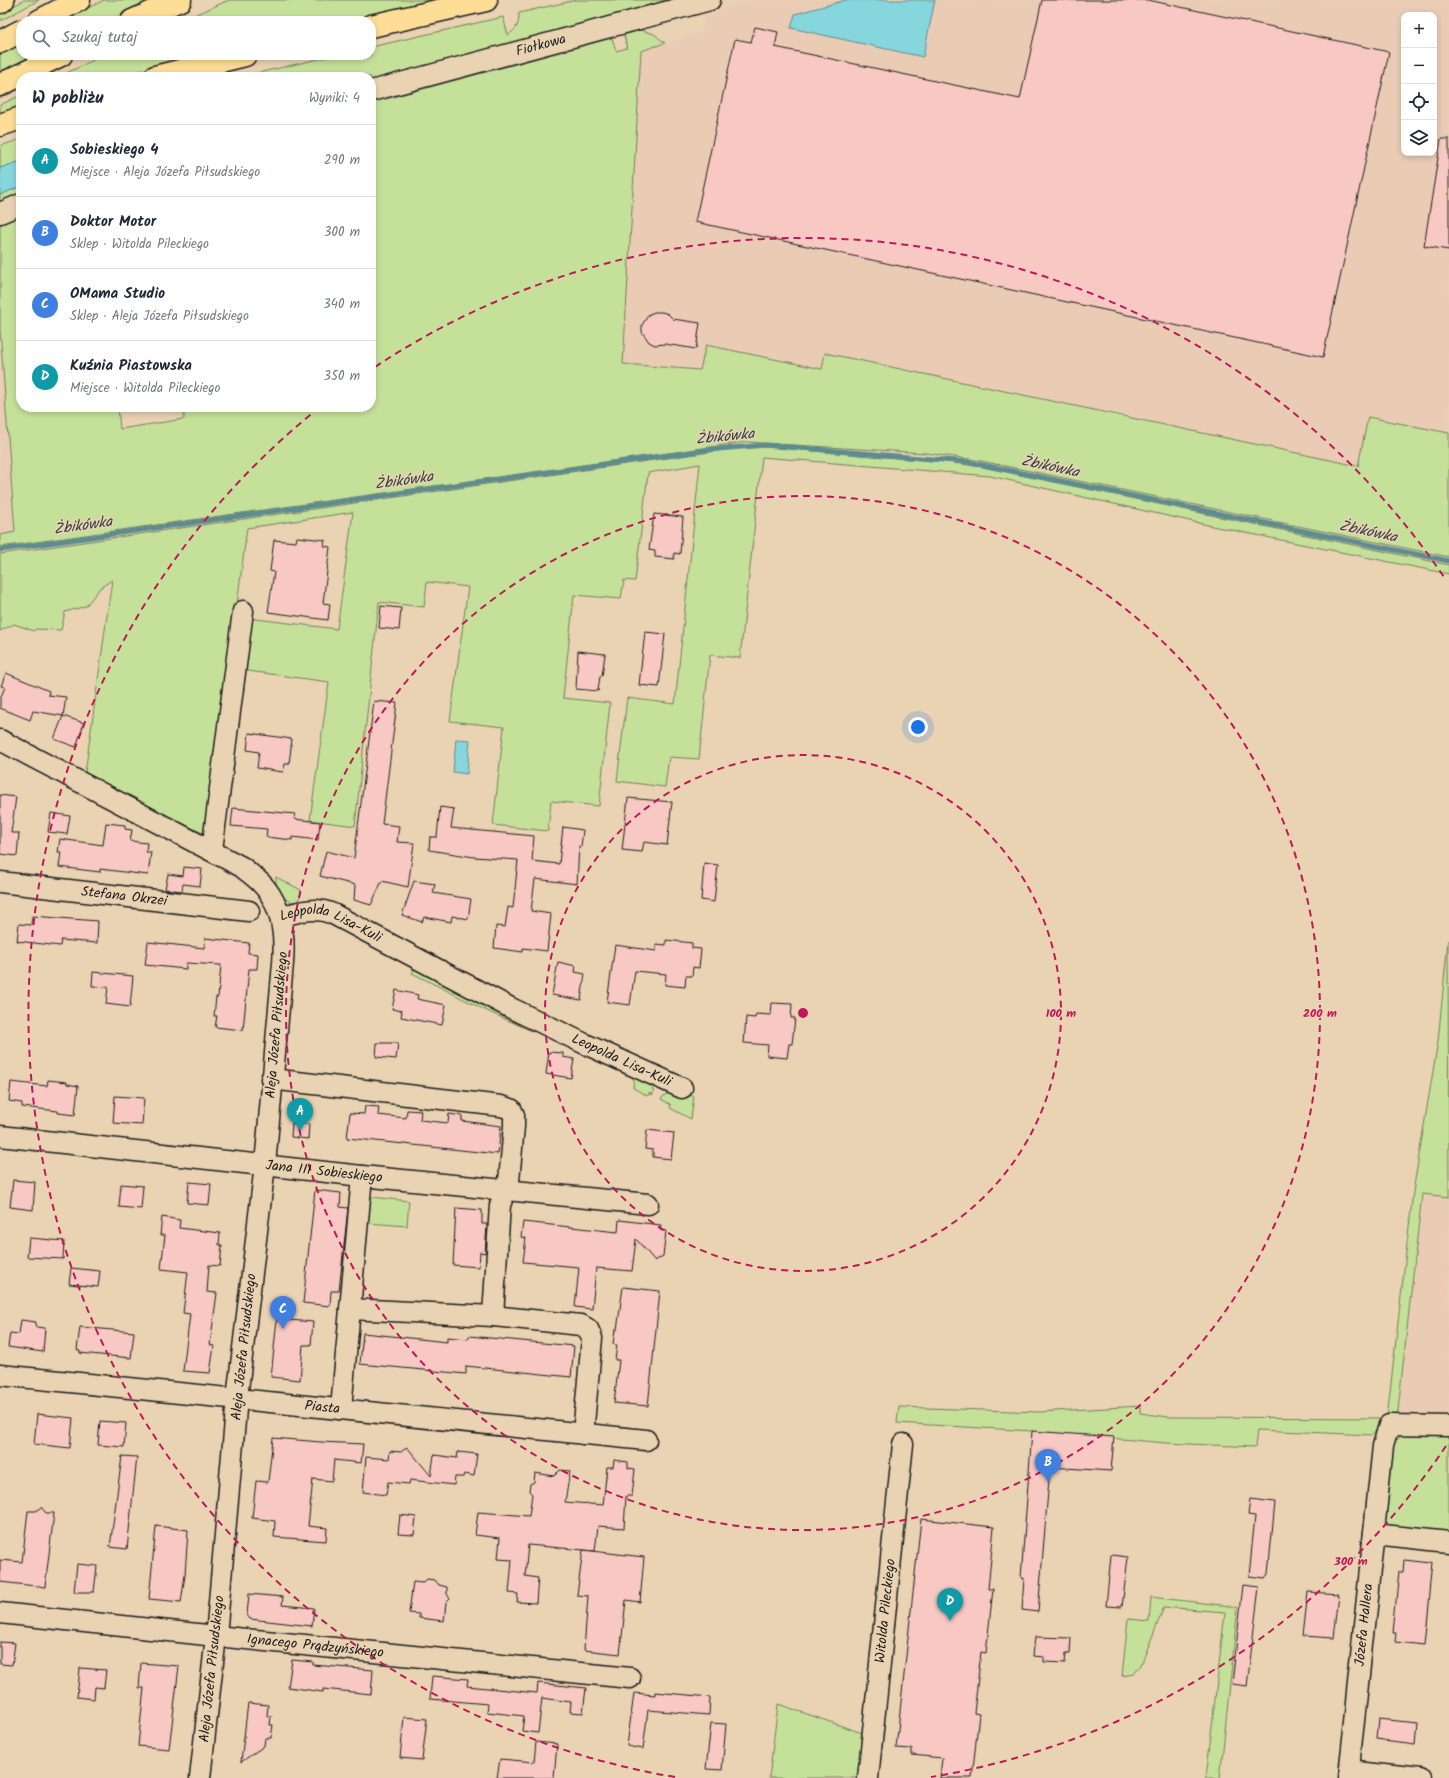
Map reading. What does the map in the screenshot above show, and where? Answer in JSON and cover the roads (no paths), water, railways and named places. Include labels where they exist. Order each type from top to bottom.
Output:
[{"type":"highway","points":[[49,16],[79,0]]},
{"type":"highway","points":[[143,16],[180,0]]},
{"type":"highway","points":[[376,25],[486,0]]},
{"type":"highway","points":[[0,42],[16,33]]},
{"type":"highway","points":[[26,72],[51,60]]},
{"type":"highway","points":[[175,72],[225,60]]},
{"type":"highway","points":[[0,85],[16,77]]},
{"type":"highway","points":[[0,125],[16,120]]},
{"type":"street","name":"Fiołkowa","points":[[376,90],[710,0]]},
{"type":"street","points":[[0,213],[16,206]]},
{"type":"street","points":[[212,850],[243,612]]},
{"type":"street","name":"Leopolda Lisa-Kuli","points":[[0,740],[242,867],[267,890],[280,916],[312,910],[320,910],[333,914],[522,1013],[583,1043],[682,1088]]},
{"type":"street","name":"Stefana Okrzei","points":[[0,882],[249,911]]},
{"type":"street","name":"Aleja Józefa Piłsudskiego","points":[[200,1778],[216,1636],[237,1398],[265,1165],[285,944],[280,916]]},
{"type":"street","points":[[272,1079],[501,1106],[511,1109],[514,1116],[514,1126],[509,1181],[500,1205],[493,1316]]},
{"type":"street","name":"Jana III Sobieskiego","points":[[0,1136],[362,1176],[648,1204]]},
{"type":"street","points":[[341,1409],[362,1176]]},
{"type":"street","points":[[350,1309],[493,1316],[574,1324],[588,1329],[592,1338],[584,1434]]},
{"type":"street","name":"Piasta","points":[[0,1375],[646,1440]]},
{"type":"street","name":"Józefa Hallera","points":[[1348,1774],[1383,1446],[1389,1425],[1449,1426]]},
{"type":"street","name":"Witolda Pileckiego","points":[[868,1778],[903,1444]]},
{"type":"street","points":[[1374,1534],[1449,1542]]},
{"type":"street","name":"Ignacego Prądzyńskiego","points":[[0,1612],[216,1636],[630,1678]]},
{"type":"street","points":[[1348,1774],[1419,1778]]},
{"type":"water","points":[[846,0],[935,0],[923,57],[791,28],[795,14]]},
{"type":"water","points":[[16,163],[16,188],[0,195],[0,168]]},
{"type":"water","points":[[456,739],[470,740],[467,774],[453,772]]},
{"type":"waterway","name":"Żbikówka","points":[[0,550],[706,450],[766,445],[968,462],[1449,561]]},
{"type":"place","name":"Sobieskiego 4","points":[[300,1131]]},
{"type":"place","name":"OMama Studio","points":[[283,1329]]},
{"type":"place","name":"Doktor Motor","points":[[1048,1482]]},
{"type":"place","name":"Kuźnia Piastowska","points":[[950,1621]]}]
